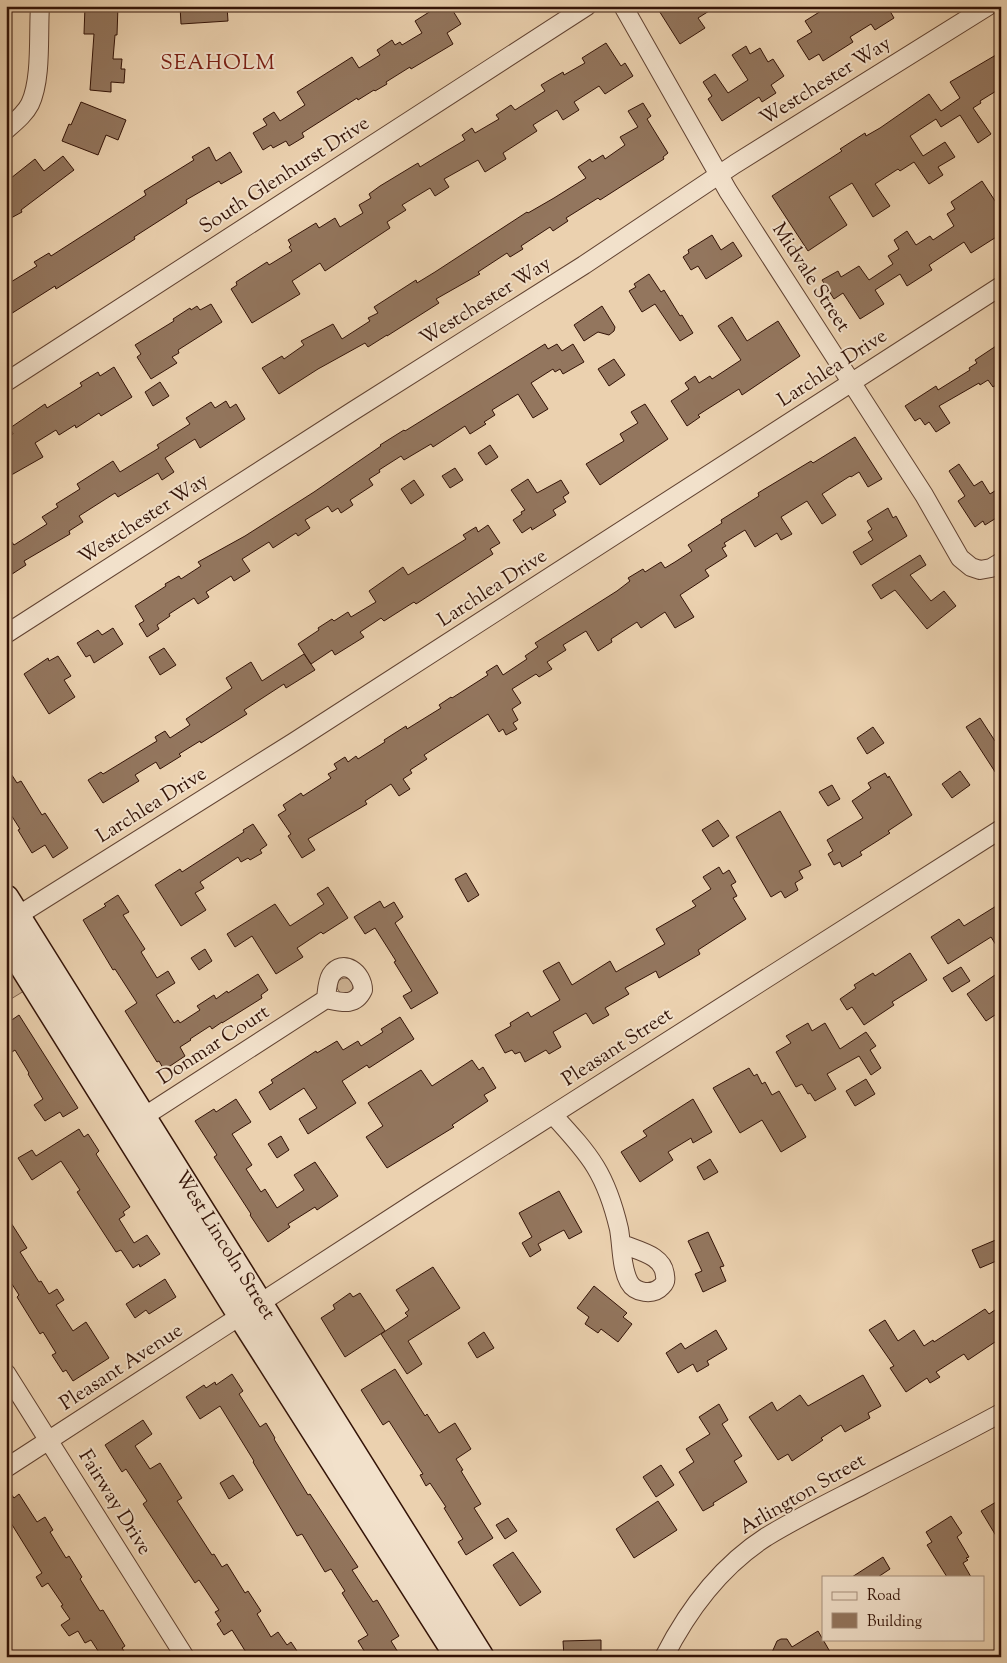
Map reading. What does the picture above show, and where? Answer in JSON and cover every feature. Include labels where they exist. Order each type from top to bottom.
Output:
[{"type":"street","points":[[6,130],[18,120],[29,105],[36,88],[40,6]]},
{"type":"street","name":"South Glenhurst Drive","points":[[6,382],[587,6]]},
{"type":"street","name":"Midvale Street","points":[[624,6],[718,175],[924,495],[960,558],[970,567],[980,570],[991,568],[1001,562]]},
{"type":"street","name":"Westchester Way","points":[[6,634],[352,411],[584,265],[718,175],[988,6]]},
{"type":"street","name":"Larchlea Drive","points":[[10,913],[302,737],[1001,286]]},
{"type":"street","name":"Pleasant Street","points":[[251,1310],[428,1194],[1001,829]]},
{"type":"street","name":"West Lincoln Street","points":[[10,913],[134,1123],[433,1599],[481,1657]]},
{"type":"street","name":"West Lincoln Street","points":[[6,940],[134,1123]]},
{"type":"street","name":"Donmar Court","points":[[134,1123],[326,999]]},
{"type":"street","points":[[553,1115],[583,1148],[600,1173],[612,1204],[622,1244]]},
{"type":"street","name":"Pleasant Avenue","points":[[6,1468],[251,1310]]},
{"type":"street","name":"Fairway Drive","points":[[6,1373],[185,1657]]},
{"type":"street","name":"Arlington Street","points":[[664,1657],[692,1608],[724,1571],[751,1548],[801,1517],[1001,1414]]},
{"type":"street","name":"West Lincoln Street","points":[[433,1599],[458,1657]]},
{"type":"shaded area","points":[[6,963],[24,991],[6,1002]]},
{"type":"shaded area","points":[[342,978],[348,978],[353,983],[351,992],[342,994],[337,989],[337,983]]},
{"type":"building","points":[[85,6],[118,6],[117,35],[115,35],[113,59],[122,59],[121,69],[125,69],[124,83],[111,82],[111,92],[90,90],[94,34],[84,34]]},
{"type":"building","points":[[180,6],[227,6],[228,21],[181,24]]},
{"type":"building","points":[[444,6],[450,6],[461,24],[447,33],[453,44],[411,69],[410,67],[375,91],[358,100],[357,98],[302,133],[304,137],[289,146],[286,141],[273,148],[271,145],[263,150],[253,133],[267,125],[263,119],[274,112],[280,121],[305,105],[297,92],[352,57],[359,68],[380,55],[377,50],[392,40],[395,45],[400,42],[402,45],[422,33],[415,21],[434,9],[436,11]]},
{"type":"building","points":[[656,6],[717,6],[698,18],[705,28],[680,44]]},
{"type":"building","points":[[817,6],[887,6],[894,18],[875,30],[871,24],[850,37],[853,42],[823,61],[819,54],[809,60],[797,41],[812,32],[805,21],[821,11]]},
{"type":"building","points":[[606,43],[621,66],[625,63],[633,76],[605,94],[599,86],[574,102],[579,110],[563,120],[557,110],[533,125],[537,131],[503,153],[506,159],[485,172],[478,160],[444,179],[449,187],[435,196],[430,188],[402,205],[406,210],[387,222],[390,228],[325,271],[320,263],[292,281],[300,294],[252,323],[231,289],[237,285],[236,282],[267,262],[269,265],[292,251],[288,240],[316,223],[319,228],[335,218],[340,227],[363,213],[359,205],[371,198],[369,194],[380,186],[418,163],[420,167],[465,140],[462,135],[472,128],[475,133],[499,119],[496,115],[511,105],[515,110],[545,91],[541,85],[563,72],[564,75],[585,63],[582,58]]},
{"type":"building","points":[[746,46],[750,54],[760,48],[768,62],[773,59],[784,76],[771,85],[776,93],[762,102],[759,97],[722,121],[708,99],[712,96],[703,82],[715,74],[728,93],[748,80],[732,55]]},
{"type":"building","points":[[1001,52],[1001,88],[980,101],[981,103],[973,108],[991,134],[978,143],[960,115],[941,127],[936,119],[910,136],[923,156],[945,142],[955,157],[938,167],[943,175],[929,184],[914,162],[900,171],[898,169],[875,184],[890,206],[873,217],[852,183],[829,197],[847,225],[808,251],[772,196],[842,151],[840,149],[865,133],[866,136],[880,128],[929,94],[941,111],[960,98],[950,82]]},
{"type":"building","points":[[81,102],[126,120],[118,140],[106,135],[98,155],[62,141]]},
{"type":"building","points":[[643,103],[651,116],[647,119],[668,153],[663,157],[664,159],[600,200],[598,198],[566,218],[568,221],[553,231],[550,227],[521,246],[523,249],[510,257],[507,253],[478,272],[480,274],[436,299],[439,303],[387,336],[368,347],[365,343],[318,369],[279,394],[262,368],[282,356],[284,359],[304,345],[301,341],[333,324],[342,339],[370,321],[368,318],[378,313],[374,307],[416,280],[417,283],[527,212],[586,178],[578,167],[590,159],[592,162],[603,155],[605,159],[625,145],[620,137],[638,127],[628,111]]},
{"type":"building","points":[[209,147],[216,161],[230,152],[242,172],[221,184],[219,181],[186,200],[187,203],[134,237],[135,239],[56,289],[55,286],[6,317],[6,285],[37,266],[34,262],[49,253],[51,256],[146,195],[144,191],[194,160],[192,157]]},
{"type":"building","points":[[63,156],[74,170],[21,210],[22,212],[11,218],[6,210],[6,182],[35,159],[44,171]]},
{"type":"building","points":[[982,181],[1001,210],[1001,234],[971,253],[964,242],[929,265],[932,270],[907,286],[900,274],[875,290],[884,304],[860,319],[843,293],[834,299],[822,280],[838,271],[841,277],[859,266],[869,280],[893,264],[888,256],[899,249],[894,240],[907,231],[916,245],[930,236],[933,240],[954,226],[947,214],[955,209],[951,202]]},
{"type":"building","points":[[712,235],[721,250],[733,242],[742,256],[706,279],[698,266],[691,270],[683,257],[689,253],[688,250]]},
{"type":"building","points":[[649,274],[661,292],[664,290],[693,333],[680,341],[655,304],[642,312],[629,291],[636,287],[634,284]]},
{"type":"building","points":[[211,304],[222,322],[178,350],[179,353],[172,357],[177,363],[151,379],[137,357],[141,354],[135,345],[174,321],[173,319],[190,308],[191,310],[197,306],[200,310]]},
{"type":"building","points":[[602,306],[615,327],[614,331],[609,335],[598,332],[584,341],[574,325]]},
{"type":"building","points":[[732,317],[747,341],[778,321],[800,356],[742,395],[739,389],[698,415],[700,417],[687,426],[671,401],[689,389],[685,383],[695,376],[699,383],[710,376],[712,379],[741,360],[718,326]]},
{"type":"building","points":[[545,344],[548,349],[557,344],[562,351],[573,344],[584,362],[563,374],[560,369],[555,372],[553,369],[531,383],[548,409],[533,418],[518,394],[492,410],[495,415],[484,422],[486,424],[470,434],[465,426],[433,447],[431,444],[404,460],[401,456],[369,479],[373,485],[350,500],[353,505],[341,513],[338,508],[332,512],[328,506],[305,520],[310,528],[298,536],[296,533],[273,548],[269,542],[242,559],[250,571],[234,581],[231,576],[206,592],[209,597],[198,604],[194,598],[169,614],[170,616],[157,625],[159,629],[147,637],[139,624],[144,621],[135,606],[166,586],[165,584],[179,576],[181,579],[201,566],[198,562],[245,536],[314,492],[380,445]]},
{"type":"building","points":[[996,346],[1001,353],[1001,382],[993,387],[988,380],[980,385],[979,383],[939,406],[950,423],[936,432],[929,422],[925,425],[920,418],[915,421],[905,406],[936,386],[938,390],[970,370],[969,368],[977,363],[975,360]]},
{"type":"building","points":[[614,359],[625,375],[609,386],[598,369]]},
{"type":"building","points":[[114,367],[132,397],[101,416],[99,413],[76,428],[75,425],[59,435],[56,430],[35,443],[43,457],[6,478],[6,438],[13,434],[10,428],[45,404],[47,408],[82,386],[80,383],[98,372],[100,376]]},
{"type":"building","points":[[160,382],[169,396],[153,406],[145,392]]},
{"type":"building","points":[[226,401],[230,408],[236,404],[245,419],[200,448],[195,439],[165,458],[174,472],[162,480],[158,473],[118,497],[115,493],[79,516],[83,522],[69,531],[70,534],[24,561],[26,565],[6,578],[6,534],[14,545],[47,524],[42,517],[58,507],[56,504],[80,489],[77,484],[113,461],[120,472],[159,448],[157,445],[190,424],[186,418],[211,402],[215,408]]},
{"type":"building","points":[[645,404],[668,439],[600,485],[586,464],[624,441],[620,434],[638,423],[631,412]]},
{"type":"building","points":[[855,437],[882,479],[868,487],[859,472],[822,494],[836,515],[822,524],[807,501],[781,517],[792,534],[781,540],[777,533],[755,547],[745,530],[724,543],[726,546],[722,548],[727,556],[705,570],[709,576],[680,595],[694,617],[675,628],[665,612],[641,628],[637,622],[611,639],[612,642],[598,651],[586,631],[563,645],[566,650],[547,662],[552,669],[539,677],[536,674],[512,689],[521,703],[512,709],[518,720],[513,723],[517,729],[506,735],[503,729],[499,732],[488,714],[424,755],[427,759],[410,770],[412,773],[403,779],[410,789],[399,796],[391,784],[365,801],[367,804],[308,839],[315,850],[302,858],[288,836],[291,834],[278,815],[286,810],[283,805],[301,793],[303,796],[331,778],[328,774],[337,769],[334,764],[345,757],[348,762],[356,756],[358,759],[406,726],[407,729],[441,708],[439,705],[488,675],[486,672],[497,665],[503,675],[527,659],[525,656],[538,647],[535,643],[617,591],[630,581],[628,578],[643,569],[645,572],[661,562],[665,568],[675,562],[692,551],[688,545],[722,523],[721,520],[759,496],[758,493],[811,461],[813,463]]},
{"type":"building","points":[[490,445],[498,457],[486,465],[478,453]]},
{"type":"building","points":[[959,464],[974,486],[982,481],[990,494],[1001,487],[1001,515],[985,525],[983,521],[975,527],[958,501],[965,496],[949,471]]},
{"type":"building","points":[[455,468],[463,480],[450,488],[442,476]]},
{"type":"building","points":[[528,479],[537,493],[561,480],[569,493],[563,497],[566,502],[553,510],[556,515],[532,530],[531,527],[522,533],[513,520],[525,510],[511,490]]},
{"type":"building","points":[[414,480],[424,495],[411,504],[401,489]]},
{"type":"building","points":[[888,508],[893,518],[896,516],[907,536],[861,565],[853,552],[873,540],[868,532],[872,529],[867,521]]},
{"type":"building","points":[[488,525],[500,543],[490,549],[493,554],[416,604],[414,602],[384,621],[381,618],[360,632],[364,637],[335,655],[332,650],[311,664],[298,644],[319,630],[318,628],[348,612],[351,617],[376,602],[369,591],[403,567],[408,575],[466,539],[463,535],[476,527],[478,532]]},
{"type":"building","points":[[920,555],[926,565],[910,575],[931,601],[944,591],[956,606],[927,629],[895,590],[881,599],[872,585]]},
{"type":"building","points":[[113,628],[123,644],[94,663],[90,655],[86,657],[77,643],[98,630],[102,635]]},
{"type":"building","points":[[164,648],[176,665],[160,675],[149,657]]},
{"type":"building","points":[[304,654],[315,670],[286,688],[284,684],[244,710],[247,714],[201,743],[200,741],[179,754],[181,756],[160,769],[156,762],[135,775],[139,781],[103,803],[88,780],[101,772],[103,774],[157,741],[155,737],[165,731],[170,738],[190,725],[186,719],[232,688],[226,678],[251,662],[262,681]]},
{"type":"building","points":[[58,656],[71,676],[64,680],[75,697],[49,714],[24,674],[48,658],[49,661]]},
{"type":"building","points":[[980,718],[995,741],[1001,737],[1001,781],[966,727]]},
{"type":"building","points":[[873,727],[884,743],[867,754],[857,738]]},
{"type":"building","points":[[6,766],[17,783],[21,781],[42,815],[45,813],[68,848],[53,858],[45,845],[32,853],[6,807]]},
{"type":"building","points":[[960,771],[970,785],[952,798],[942,784]]},
{"type":"building","points":[[885,773],[888,778],[889,776],[912,815],[888,831],[890,833],[860,852],[862,855],[842,867],[840,862],[834,865],[828,854],[833,851],[827,840],[863,818],[852,801],[871,788],[868,783]]},
{"type":"building","points":[[832,785],[840,799],[828,806],[819,792]]},
{"type":"building","points":[[780,811],[811,865],[799,871],[803,878],[795,883],[798,890],[785,898],[781,891],[771,897],[736,837]]},
{"type":"building","points":[[718,820],[729,836],[713,847],[702,830]]},
{"type":"building","points":[[253,824],[267,845],[260,850],[262,853],[250,860],[248,858],[241,862],[238,857],[200,882],[204,888],[195,893],[206,910],[181,926],[155,885],[180,869],[182,872],[244,832],[243,830]]},
{"type":"building","points":[[719,867],[723,874],[729,870],[736,882],[731,885],[737,896],[733,898],[746,919],[698,950],[700,954],[659,978],[656,971],[625,988],[629,994],[605,1008],[609,1015],[593,1024],[586,1013],[553,1032],[561,1047],[549,1054],[546,1050],[525,1062],[520,1052],[515,1054],[512,1050],[505,1053],[495,1035],[511,1026],[510,1023],[528,1012],[531,1017],[560,1000],[543,971],[559,962],[572,985],[610,961],[616,972],[665,944],[656,929],[696,906],[692,901],[711,889],[703,877]]},
{"type":"building","points":[[466,873],[479,895],[468,902],[455,879]]},
{"type":"building","points":[[328,887],[348,918],[323,934],[321,932],[297,948],[303,957],[276,974],[252,936],[235,947],[227,934],[275,904],[290,926],[324,904],[317,894]]},
{"type":"building","points":[[118,895],[129,912],[123,915],[145,949],[141,952],[157,978],[168,971],[175,983],[156,995],[174,1023],[178,1020],[180,1023],[200,1010],[197,1006],[214,995],[216,999],[258,974],[268,990],[261,995],[262,998],[212,1029],[210,1026],[190,1039],[180,1047],[185,1056],[164,1070],[125,1011],[137,1003],[115,969],[113,970],[83,920],[106,906],[104,904]]},
{"type":"building","points":[[380,901],[384,908],[394,902],[403,917],[395,923],[438,993],[411,1009],[403,996],[412,991],[394,962],[396,961],[375,928],[365,934],[354,917]]},
{"type":"building","points":[[1001,903],[1001,953],[991,937],[948,964],[931,937],[959,919],[964,926]]},
{"type":"building","points":[[205,949],[212,961],[199,970],[191,958]]},
{"type":"building","points":[[910,953],[927,980],[892,1002],[894,1005],[864,1025],[852,1007],[847,1010],[840,999],[856,988],[854,985],[873,973],[875,976]]},
{"type":"building","points":[[961,967],[970,981],[952,992],[943,978]]},
{"type":"building","points":[[995,975],[1001,984],[1001,1011],[986,1021],[967,994]]},
{"type":"building","points":[[19,1015],[78,1108],[63,1117],[60,1112],[45,1121],[34,1105],[43,1099],[29,1073],[15,1050],[6,1056],[6,1024]]},
{"type":"building","points":[[400,1017],[414,1039],[369,1068],[367,1065],[342,1081],[356,1103],[308,1134],[299,1119],[317,1108],[304,1088],[270,1110],[259,1092],[273,1083],[271,1080],[316,1051],[317,1053],[337,1041],[343,1050],[358,1041],[361,1046],[383,1032],[381,1029]]},
{"type":"building","points":[[808,1023],[812,1031],[825,1023],[840,1049],[866,1032],[876,1046],[870,1050],[881,1068],[871,1075],[859,1056],[827,1074],[836,1089],[815,1101],[802,1084],[796,1087],[776,1052],[791,1043],[786,1036]]},
{"type":"building","points":[[472,1060],[479,1070],[483,1067],[496,1088],[484,1095],[488,1101],[452,1125],[454,1127],[387,1168],[366,1137],[383,1126],[368,1103],[421,1070],[432,1086]]},
{"type":"building","points":[[749,1068],[754,1076],[757,1074],[762,1084],[765,1082],[772,1095],[779,1091],[806,1137],[781,1152],[762,1120],[740,1133],[713,1088]]},
{"type":"building","points":[[866,1079],[875,1094],[855,1106],[846,1091]]},
{"type":"building","points":[[236,1099],[251,1122],[232,1134],[252,1165],[246,1169],[261,1192],[265,1189],[277,1208],[304,1190],[294,1175],[315,1162],[338,1196],[317,1210],[315,1207],[288,1224],[290,1227],[268,1242],[214,1157],[217,1155],[195,1121],[214,1109],[216,1112]]},
{"type":"building","points":[[693,1099],[712,1132],[693,1143],[691,1138],[668,1152],[673,1160],[640,1182],[621,1152],[647,1136],[643,1131]]},
{"type":"building","points":[[79,1129],[84,1137],[88,1134],[99,1151],[96,1154],[130,1207],[123,1212],[125,1215],[119,1219],[134,1243],[147,1235],[160,1254],[140,1267],[139,1264],[133,1268],[121,1250],[116,1252],[77,1192],[80,1190],[61,1161],[32,1180],[18,1158],[32,1150],[36,1156]]},
{"type":"building","points":[[281,1136],[289,1150],[277,1158],[268,1144]]},
{"type":"building","points":[[710,1159],[718,1172],[704,1180],[697,1167]]},
{"type":"building","points":[[559,1191],[582,1232],[569,1239],[564,1230],[538,1244],[541,1250],[530,1257],[522,1243],[532,1237],[519,1213]]},
{"type":"building","points":[[6,1215],[27,1248],[20,1252],[39,1282],[41,1281],[49,1294],[57,1289],[64,1300],[56,1305],[73,1331],[86,1322],[109,1358],[73,1381],[66,1370],[63,1372],[52,1355],[56,1353],[43,1332],[40,1334],[6,1275]]},
{"type":"building","points":[[708,1232],[724,1266],[720,1267],[726,1281],[703,1292],[695,1274],[702,1271],[688,1241]]},
{"type":"building","points":[[998,1239],[1001,1245],[1001,1259],[980,1268],[972,1250]]},
{"type":"building","points":[[433,1267],[460,1308],[408,1341],[422,1364],[407,1374],[381,1334],[408,1316],[405,1313],[409,1310],[396,1290]]},
{"type":"building","points":[[165,1279],[176,1297],[149,1314],[146,1310],[135,1318],[126,1304]]},
{"type":"building","points":[[594,1286],[627,1313],[623,1317],[632,1324],[618,1342],[601,1329],[598,1333],[585,1324],[589,1317],[577,1308]]},
{"type":"building","points":[[350,1293],[353,1297],[360,1293],[385,1331],[345,1357],[321,1318],[335,1309],[333,1305]]},
{"type":"building","points":[[1001,1306],[1001,1338],[968,1360],[964,1354],[936,1372],[940,1377],[930,1383],[927,1378],[906,1392],[890,1368],[894,1366],[869,1330],[885,1320],[898,1341],[914,1330],[924,1346],[933,1340],[934,1342],[985,1309],[989,1314]]},
{"type":"building","points":[[716,1330],[727,1349],[707,1361],[709,1365],[697,1372],[693,1364],[678,1373],[666,1353],[681,1343],[685,1349]]},
{"type":"building","points":[[484,1332],[494,1348],[477,1358],[468,1343]]},
{"type":"building","points":[[395,1369],[425,1416],[427,1414],[439,1433],[455,1423],[471,1449],[456,1459],[481,1504],[474,1508],[493,1538],[466,1555],[458,1542],[463,1539],[444,1508],[446,1507],[430,1483],[426,1486],[420,1475],[423,1474],[389,1421],[383,1425],[361,1390]]},
{"type":"building","points":[[232,1374],[243,1391],[239,1394],[260,1427],[266,1423],[308,1495],[310,1494],[358,1567],[352,1570],[373,1602],[377,1600],[399,1636],[391,1641],[401,1657],[368,1657],[358,1641],[368,1635],[342,1593],[345,1591],[331,1569],[325,1572],[302,1534],[297,1536],[220,1406],[200,1419],[186,1397],[204,1385],[206,1388],[215,1382],[216,1385]]},
{"type":"building","points":[[863,1375],[881,1406],[868,1413],[870,1418],[845,1432],[841,1425],[792,1461],[788,1454],[778,1460],[749,1417],[772,1402],[777,1411],[800,1395],[808,1406]]},
{"type":"building","points":[[719,1404],[728,1420],[722,1424],[742,1456],[734,1461],[747,1482],[703,1511],[679,1472],[694,1462],[686,1449],[710,1434],[699,1417]]},
{"type":"building","points":[[143,1420],[152,1434],[135,1446],[150,1469],[160,1463],[182,1498],[177,1501],[212,1555],[214,1554],[222,1567],[227,1564],[245,1593],[248,1591],[261,1611],[257,1614],[271,1637],[278,1632],[287,1645],[291,1642],[301,1657],[249,1657],[232,1630],[224,1635],[217,1624],[221,1621],[215,1612],[219,1610],[199,1580],[195,1583],[143,1504],[147,1501],[126,1469],[122,1472],[105,1445]]},
{"type":"building","points":[[661,1465],[674,1485],[656,1497],[643,1477]]},
{"type":"building","points":[[233,1475],[243,1490],[229,1499],[220,1483]]},
{"type":"building","points":[[6,1487],[14,1498],[19,1494],[37,1522],[45,1517],[53,1530],[50,1532],[66,1558],[69,1556],[82,1577],[80,1579],[100,1611],[103,1610],[125,1646],[122,1648],[128,1657],[102,1657],[91,1640],[85,1643],[78,1631],[69,1636],[61,1625],[70,1619],[48,1583],[42,1587],[36,1577],[42,1573],[6,1515]]},
{"type":"building","points":[[1001,1499],[1001,1544],[981,1511]]},
{"type":"building","points":[[658,1501],[677,1530],[634,1558],[616,1529]]},
{"type":"building","points":[[951,1516],[962,1533],[957,1537],[969,1557],[963,1563],[970,1576],[946,1576],[927,1545],[932,1542],[926,1532]]},
{"type":"building","points":[[508,1518],[517,1531],[505,1539],[496,1525]]},
{"type":"building","points":[[513,1552],[541,1592],[520,1606],[493,1565]]},
{"type":"building","points":[[883,1557],[890,1569],[880,1576],[854,1576]]},
{"type":"building","points":[[818,1631],[833,1657],[770,1657],[777,1641],[781,1639],[787,1639],[792,1647]]},
{"type":"building","points":[[601,1640],[601,1657],[564,1657],[563,1641]]},
{"type":"district","name":"SEAHOLM","points":[[218,64]]}]
